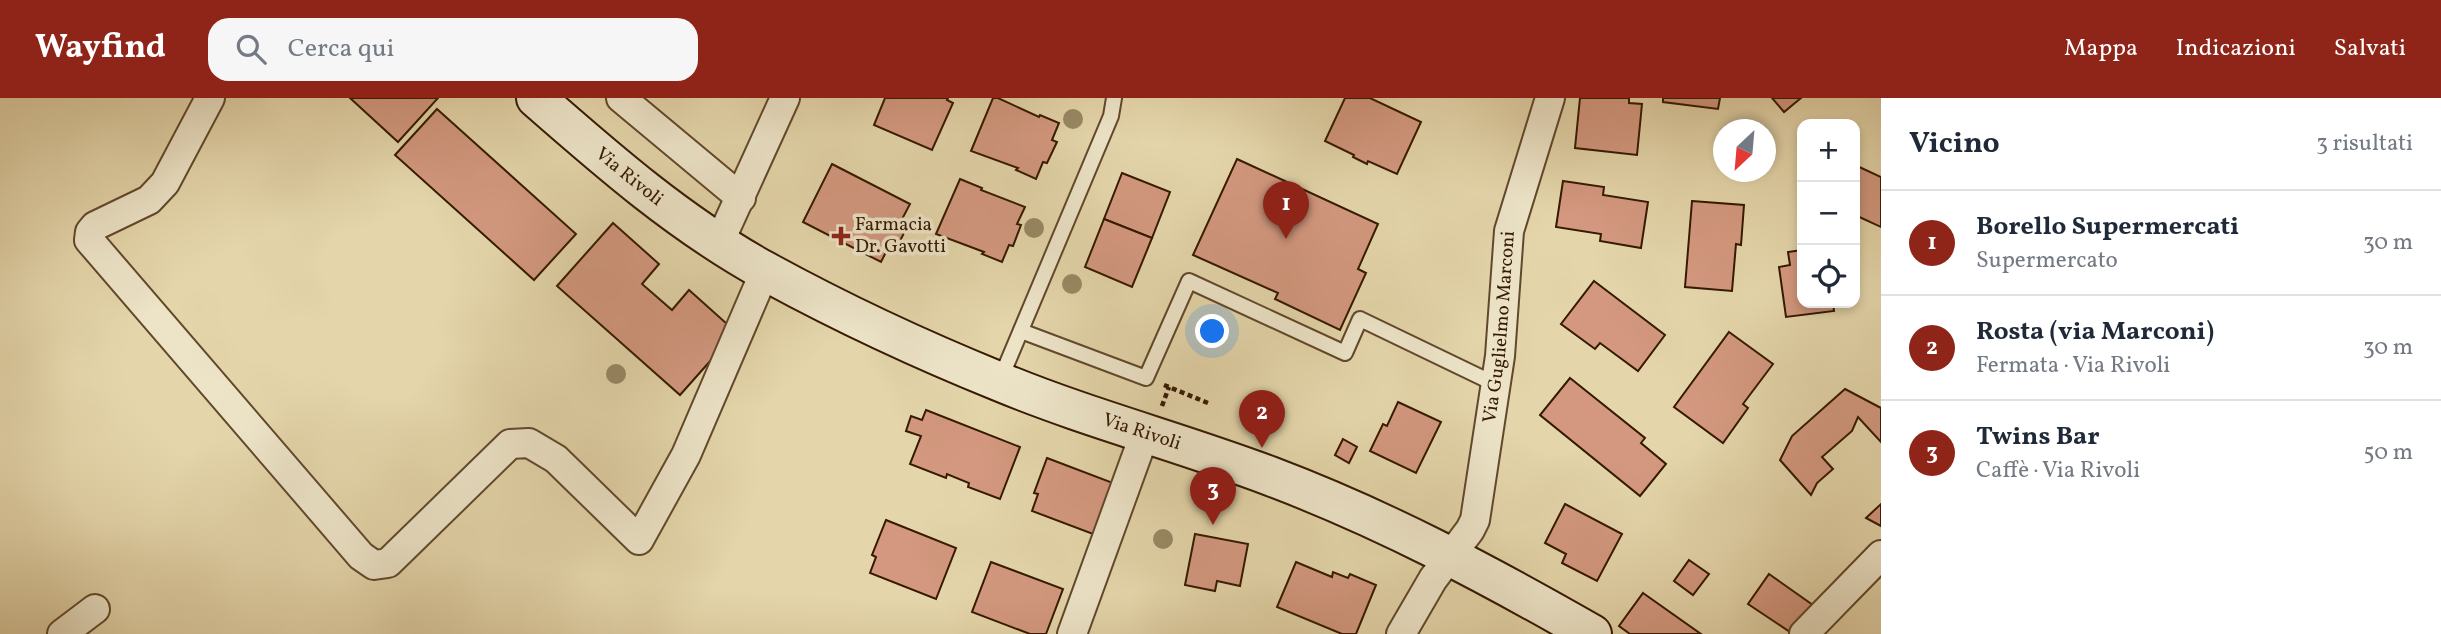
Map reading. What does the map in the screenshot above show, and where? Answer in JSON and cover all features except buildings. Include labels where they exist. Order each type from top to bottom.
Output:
[{"type":"street","points":[[209,98],[165,183],[149,200],[95,226],[90,232],[89,240],[361,556],[374,565],[388,563],[510,444],[529,443],[556,459],[639,540],[687,455],[765,271]]},
{"type":"street","name":"Via Rivoli","points":[[537,98],[619,172],[670,211],[765,271],[865,321],[999,382],[1270,476],[1395,528],[1452,556],[1592,634]]},
{"type":"street","points":[[621,98],[741,198]]},
{"type":"street","points":[[719,243],[785,98]]},
{"type":"street","name":"Via Guglielmo Marconi","points":[[1401,634],[1433,579],[1452,556],[1475,520],[1500,356],[1509,231],[1550,98]]},
{"type":"street","points":[[1072,634],[1145,433]]},
{"type":"street","points":[[1804,634],[1881,555]]},
{"type":"street","points":[[62,634],[95,609]]},
{"type":"lane","points":[[999,382],[1111,116],[1114,98]]},
{"type":"lane","points":[[1021,331],[1146,378],[1189,281],[1345,353],[1360,319],[1495,384]]},
{"type":"path","points":[[1146,378],[1208,403]]},
{"type":"place","name":"Farmacia Dr. Gavotti","points":[[841,236]]},
{"type":"place","name":"Borello Supermercati","points":[[1286,239]]},
{"type":"place","name":"Rosta (via Marconi)","points":[[1262,448]]},
{"type":"place","name":"Twins Bar","points":[[1213,525]]}]
